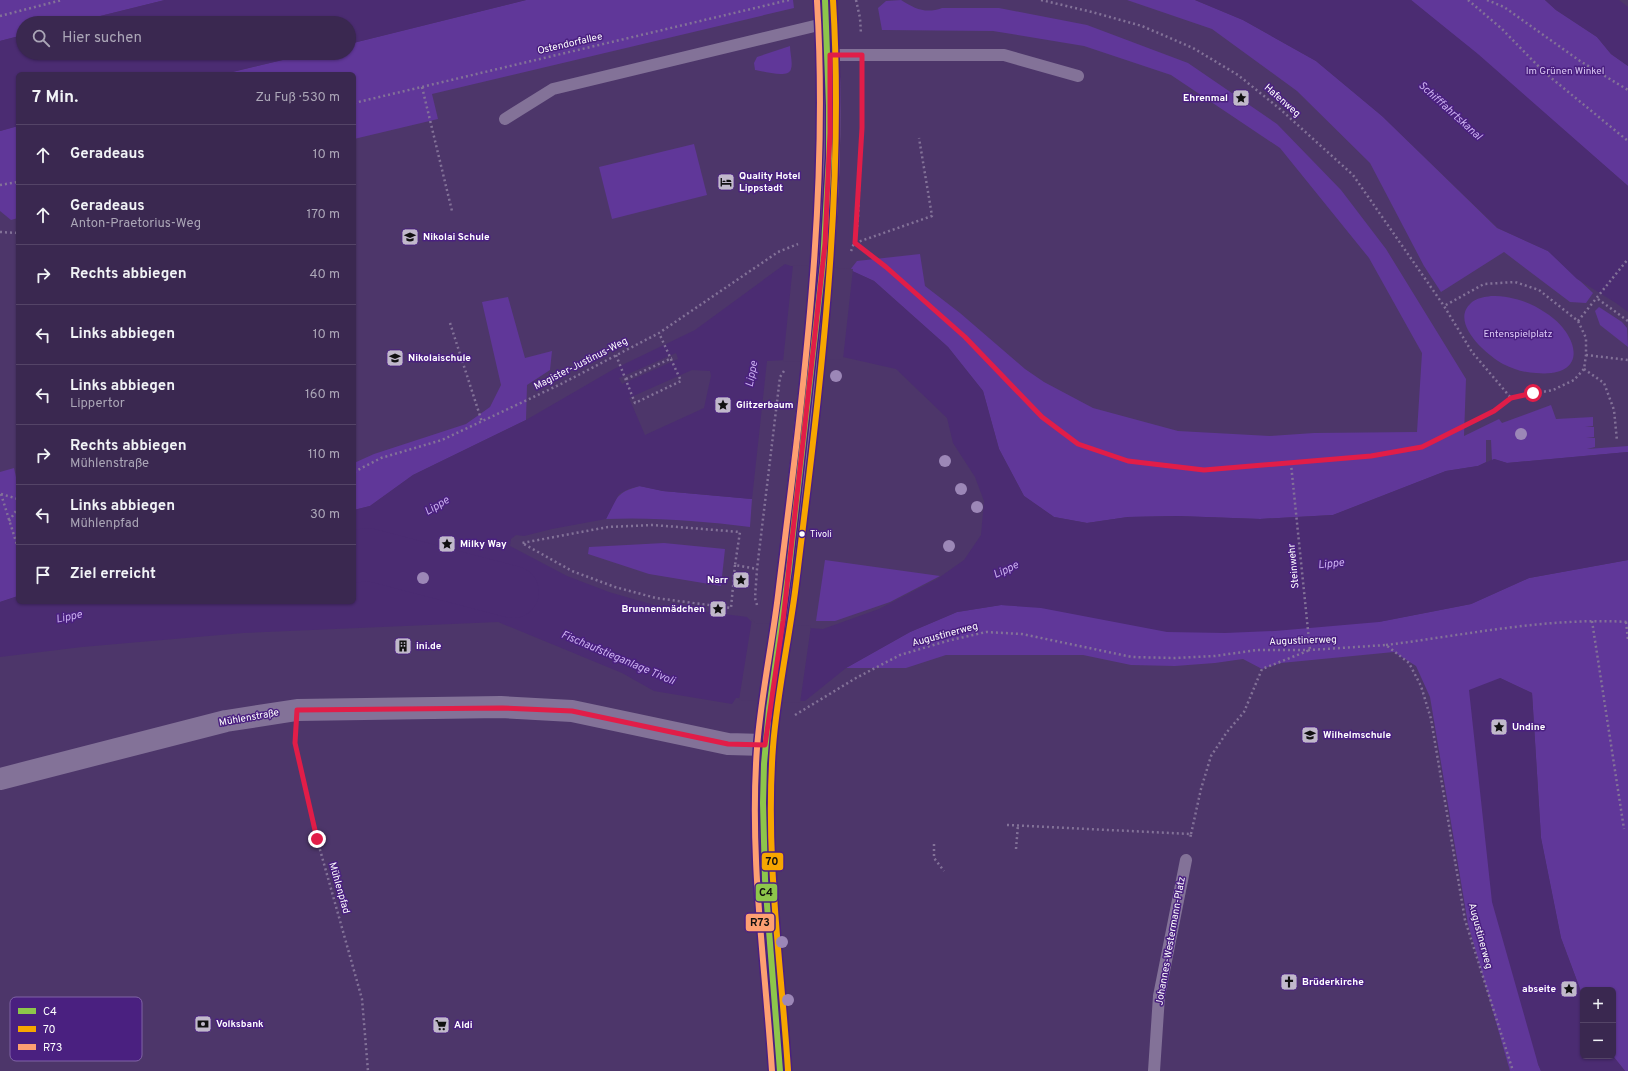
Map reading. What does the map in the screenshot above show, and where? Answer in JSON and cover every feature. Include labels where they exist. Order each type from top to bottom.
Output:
[{"type":"street","points":[[780,1071],[766,906],[763,837],[765,745],[783,621],[813,364],[823,261],[830,133],[830,55],[825,0]]},
{"type":"street","name":"Mühlenstraße","points":[[0,779],[226,721],[297,710],[502,708],[572,711],[728,744],[765,745]]},
{"type":"lane","points":[[505,119],[553,89],[827,23]]},
{"type":"lane","points":[[830,55],[1004,55],[1078,76]]},
{"type":"lane","name":"Johannes-Westermann-Platz","points":[[1154,1071],[1159,996],[1186,860]]},
{"type":"path","points":[[0,16],[62,0]]},
{"type":"path","name":"Ostendorfallee","points":[[356,103],[789,0]]},
{"type":"path","points":[[855,243],[862,128],[862,55],[860,18],[856,0]]},
{"type":"path","name":"Hafenweg","points":[[1041,0],[1142,26],[1193,48],[1238,75],[1280,109],[1353,175],[1444,306]]},
{"type":"path","points":[[1468,0],[1501,28],[1544,72],[1628,141]]},
{"type":"path","points":[[1487,0],[1504,7],[1580,61],[1628,90]]},
{"type":"path","points":[[422,87],[452,212]]},
{"type":"path","points":[[855,243],[932,216],[919,138]]},
{"type":"path","points":[[0,185],[16,182]]},
{"type":"path","points":[[0,232],[16,233]]},
{"type":"path","name":"Magister-Justinus-Weg","points":[[356,471],[381,458],[442,440],[482,422],[660,333],[778,252],[801,243]]},
{"type":"path","points":[[855,243],[886,267],[965,337],[1042,417],[1078,444],[1128,461],[1204,470],[1291,464],[1371,456],[1422,447],[1494,411],[1511,398],[1553,390],[1574,380],[1584,370],[1586,338],[1578,321],[1539,290],[1515,282],[1484,284],[1444,306],[1472,352],[1511,398]]},
{"type":"path","points":[[1578,321],[1599,297],[1628,259]]},
{"type":"path","points":[[1599,297],[1628,321]]},
{"type":"path","points":[[450,323],[482,422]]},
{"type":"path","points":[[616,355],[635,403],[681,381],[680,375],[660,333]]},
{"type":"path","points":[[1586,355],[1628,360]]},
{"type":"path","points":[[626,379],[672,358]]},
{"type":"path","points":[[758,606],[755,598],[780,378],[786,368]]},
{"type":"path","points":[[1584,370],[1604,383],[1614,410],[1617,441]]},
{"type":"path","name":"Steinwehr","points":[[1291,464],[1296,499],[1310,650]]},
{"type":"path","points":[[0,494],[16,498]]},
{"type":"path","points":[[0,494],[16,542]]},
{"type":"path","points":[[9,521],[16,511]]},
{"type":"path","points":[[653,525],[724,530],[740,532],[736,565],[731,608],[656,598],[615,587],[572,571],[522,543],[608,527],[653,525]]},
{"type":"path","points":[[736,565],[758,569]]},
{"type":"path","points":[[1592,621],[1624,829]]},
{"type":"path","points":[[1386,645],[1537,625],[1592,621],[1627,622],[1628,640]]},
{"type":"path","name":"Augustinerweg","points":[[791,718],[856,678],[900,655],[947,641],[986,632],[1022,634],[1132,657],[1183,658],[1215,656],[1257,650],[1310,650],[1386,645],[1409,663],[1421,686],[1431,719],[1465,920],[1513,1071]]},
{"type":"path","points":[[1186,860],[1201,789],[1212,756],[1227,732],[1244,712],[1262,669],[1310,650]]},
{"type":"path","name":"Mühlenpfad","points":[[297,710],[295,743],[317,839],[362,999],[368,1071]]},
{"type":"path","points":[[1007,824],[1191,834]]},
{"type":"path","points":[[1016,849],[1018,825]]},
{"type":"path","points":[[934,844],[934,858],[944,870]]},
{"type":"green space","points":[[0,0],[165,0],[100,16],[16,16],[16,37],[0,41]]},
{"type":"green space","points":[[526,0],[793,0],[794,8],[432,94],[438,119],[356,139],[356,72],[232,72],[283,60],[356,60],[356,42]]},
{"type":"green space","points":[[901,0],[921,10],[931,11],[942,8],[999,8],[1087,25],[1188,63],[1277,124],[1341,190],[1386,249],[1466,379],[1464,436],[1499,419],[1502,423],[1551,405],[1556,419],[1593,417],[1593,426],[1585,427],[1594,427],[1594,437],[1586,438],[1595,438],[1595,447],[1587,449],[1628,446],[1628,452],[1507,463],[1494,459],[1492,461],[1491,440],[1486,440],[1486,462],[1478,466],[1446,471],[1333,515],[1260,519],[1177,516],[1128,517],[1087,523],[1054,517],[1024,496],[999,449],[983,391],[948,347],[874,281],[850,270],[857,261],[920,254],[925,286],[960,313],[1025,369],[1044,382],[1093,408],[1178,431],[1270,436],[1314,433],[1417,432],[1422,353],[1369,258],[1280,148],[1171,75],[1084,46],[993,31],[882,30],[878,8],[886,1]]},
{"type":"green space","points":[[1127,0],[1195,0],[1243,20],[1316,61],[1382,116],[1497,228],[1548,251],[1593,293],[1586,303],[1570,302],[1504,252],[1441,292],[1424,266],[1370,163],[1297,91],[1212,29]]},
{"type":"green space","name":"Im Grünen Winkel","points":[[1411,0],[1545,0],[1556,10],[1597,37],[1611,54],[1628,66],[1628,186],[1478,55]]},
{"type":"green space","points":[[790,46],[792,64],[789,72],[786,74],[781,74],[755,70],[754,63],[757,57]]},
{"type":"green space","points":[[16,127],[16,219],[11,220],[0,211],[0,131]]},
{"type":"green space","points":[[694,144],[707,195],[612,219],[599,167]]},
{"type":"green space","name":"Entenspielplatz","points":[[1491,296],[1512,298],[1526,302],[1546,313],[1566,332],[1572,343],[1574,353],[1572,362],[1565,369],[1553,373],[1532,373],[1507,366],[1496,360],[1473,338],[1467,329],[1464,320],[1465,311],[1473,301]]},
{"type":"green space","points":[[508,297],[525,358],[552,351],[550,370],[527,385],[526,420],[413,475],[370,506],[356,510],[356,462],[374,454],[466,424],[490,407],[501,385],[482,302]]},
{"type":"green space","points":[[1599,307],[1622,322],[1627,328],[1628,347],[1600,325],[1595,311]]},
{"type":"green space","points":[[14,468],[16,477],[16,597],[0,602],[0,472]]},
{"type":"green space","points":[[640,486],[663,491],[752,499],[750,527],[678,520],[606,519],[615,501],[621,494],[632,488]]},
{"type":"green space","points":[[664,543],[725,549],[721,586],[649,574],[588,554],[589,547]]},
{"type":"green space","points":[[441,550],[444,577],[428,594],[403,585],[415,561]]},
{"type":"green space","points":[[825,560],[940,576],[890,602],[835,621],[816,621]]},
{"type":"green space","points":[[1628,560],[1628,1071],[1625,1071],[1615,1059],[1616,987],[1580,987],[1580,989],[1561,938],[1541,838],[1532,693],[1500,678],[1538,1064],[1541,1071],[1510,1071],[1468,924],[1430,697],[1416,666],[1394,652],[1281,663],[1262,669],[1243,659],[1175,666],[1131,665],[1083,655],[946,655],[906,668],[846,668],[910,632],[957,612],[1001,605],[1378,622],[1471,604],[1529,578]]},
{"type":"water","points":[[165,0],[526,0],[356,42],[356,16],[100,16]]},
{"type":"water","name":"Schifffahrtskanal","points":[[1195,0],[1411,0],[1478,54],[1628,186],[1628,312],[1577,279],[1548,251],[1498,228],[1382,116],[1316,61],[1243,20]]},
{"type":"water","points":[[1545,0],[1619,0],[1628,7],[1628,66],[1611,54],[1597,37],[1556,10]]},
{"type":"water","points":[[16,37],[16,60],[283,60],[232,72],[16,72],[16,127],[0,131],[0,41]]},
{"type":"water","name":"Fischaufstieganlage Tivoli","points":[[785,264],[791,266],[850,270],[874,281],[948,347],[983,391],[999,449],[1024,496],[1054,517],[1087,523],[1128,517],[1177,516],[1260,519],[1333,515],[1446,471],[1478,466],[1494,459],[1507,463],[1628,452],[1628,560],[1529,578],[1471,604],[1379,622],[1275,631],[1225,633],[1167,632],[1041,608],[1001,605],[957,612],[910,632],[846,668],[805,701],[736,698],[732,704],[654,691],[622,673],[498,622],[243,633],[82,647],[0,657],[0,602],[16,597],[16,604],[356,604],[356,510],[370,506],[413,475],[526,420],[614,369],[695,330]],"holes":[[[676,353],[678,359],[622,384],[619,378]],[[843,357],[896,369],[947,418],[953,443],[975,477],[984,501],[981,535],[964,560],[937,579],[879,609],[823,629],[754,624],[747,617],[654,605],[609,592],[567,576],[510,546],[511,539],[516,535],[524,536],[606,519],[619,494],[628,489],[639,486],[663,491],[752,499],[767,361]],[[692,370],[710,371],[711,376],[704,408],[645,435],[629,398]],[[441,550],[444,577],[428,594],[403,586],[415,561]]]},
{"type":"water","points":[[1500,678],[1532,693],[1541,838],[1561,938],[1580,989],[1580,1059],[1615,1059],[1625,1071],[1541,1071],[1538,1064],[1492,902],[1469,690]]},
{"type":"pier","points":[[793,265],[853,269],[843,359],[783,362]]},
{"type":"pier","points":[[752,619],[755,623],[811,626],[800,703],[739,700]]},
{"type":"waterway","name":"Lippe","points":[[356,557],[367,554],[513,592]]},
{"type":"transit line","name":"C4","points":[[780,1071],[765,879],[763,803],[764,764],[769,709],[789,569],[823,263],[829,158],[829,106],[825,0]]},
{"type":"transit line","name":"70","points":[[788,1070],[772,868],[771,787],[775,728],[795,592],[813,445],[828,297],[836,148],[836,74],[833,0]]},
{"type":"transit line","name":"R73","points":[[772,1071],[756,869],[755,788],[759,728],[797,441],[812,294],[820,148],[820,74],[817,1]]},
{"type":"place","name":"Ehrenmal","points":[[1241,98]]},
{"type":"place","name":"Quality Hotel Lippstadt","points":[[726,182]]},
{"type":"place","name":"Nikolai Schule","points":[[410,237]]},
{"type":"place","name":"Nikolaischule","points":[[395,358]]},
{"type":"place","name":"Glitzerbaum","points":[[723,405]]},
{"type":"place","name":"Tivoli","points":[[802,534]]},
{"type":"place","name":"Milky Way","points":[[447,544]]},
{"type":"place","name":"Narr","points":[[741,580]]},
{"type":"place","name":"Brunnenmädchen","points":[[718,609]]},
{"type":"place","name":"ini.de","points":[[403,646]]},
{"type":"place","name":"Undine","points":[[1499,727]]},
{"type":"place","name":"Wilhelmschule","points":[[1310,735]]},
{"type":"place","name":"Brüderkirche","points":[[1289,982]]},
{"type":"place","name":"abseite","points":[[1569,989]]},
{"type":"place","name":"Volksbank","points":[[203,1024]]},
{"type":"place","name":"Aldi","points":[[441,1025]]},
{"type":"route","points":[[317,839],[295,743],[297,710],[502,708],[572,711],[728,744],[765,745],[783,621],[813,364],[825,244],[830,133],[830,55],[862,55],[862,128],[855,243],[886,267],[965,337],[1042,417],[1078,444],[1128,461],[1204,470],[1291,464],[1371,456],[1422,447],[1494,411],[1511,398],[1533,393]]}]
